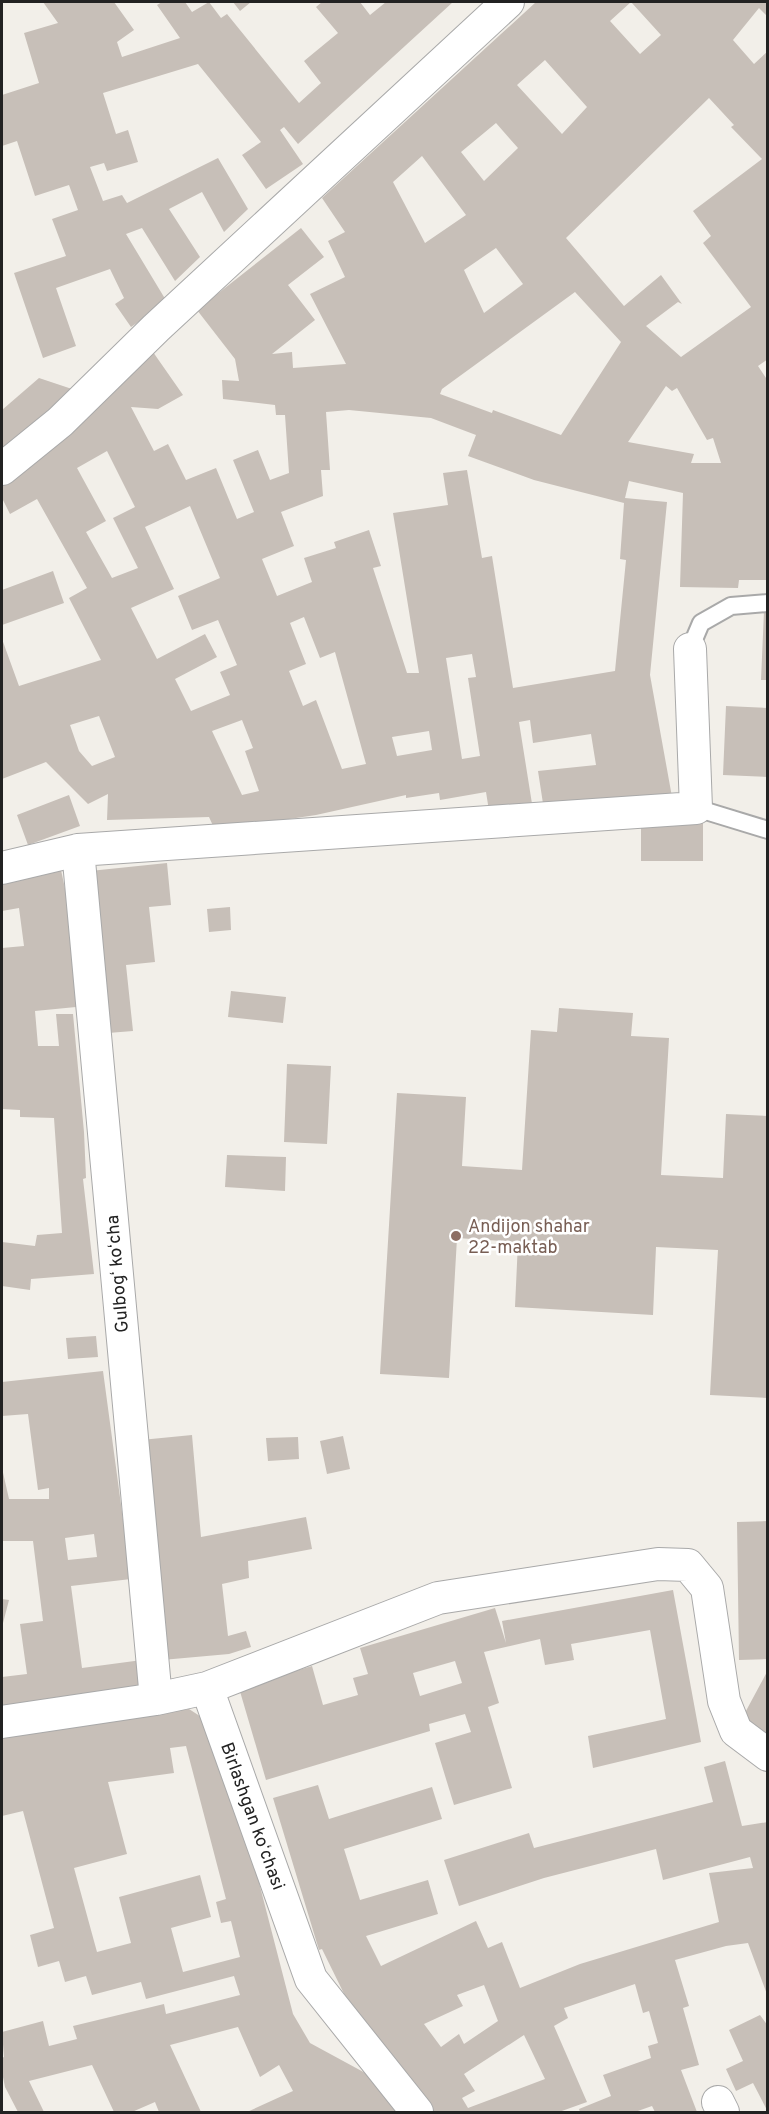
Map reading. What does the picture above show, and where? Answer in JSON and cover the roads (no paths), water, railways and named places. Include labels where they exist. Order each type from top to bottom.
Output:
[{"type":"street","points":[[2,469],[60,422],[156,328],[508,2]]},
{"type":"street","points":[[2,868],[78,850],[696,808],[690,649]]},
{"type":"street","name":"Gulbogʻ koʻcha","points":[[78,850],[156,1699]]},
{"type":"street","points":[[2,1722],[156,1699],[207,1688],[438,1598],[658,1564],[688,1565],[707,1588],[724,1701],[736,1731],[768,1755]]},
{"type":"street","name":"Birlashgan koʻchasi","points":[[207,1688],[310,1979],[417,2112]]},
{"type":"lane","points":[[690,649],[701,624],[731,606],[768,603]]},
{"type":"lane","points":[[696,808],[768,830]]},
{"type":"place","name":"Andijon shahar 22-maktab","points":[[456,1236]]}]
